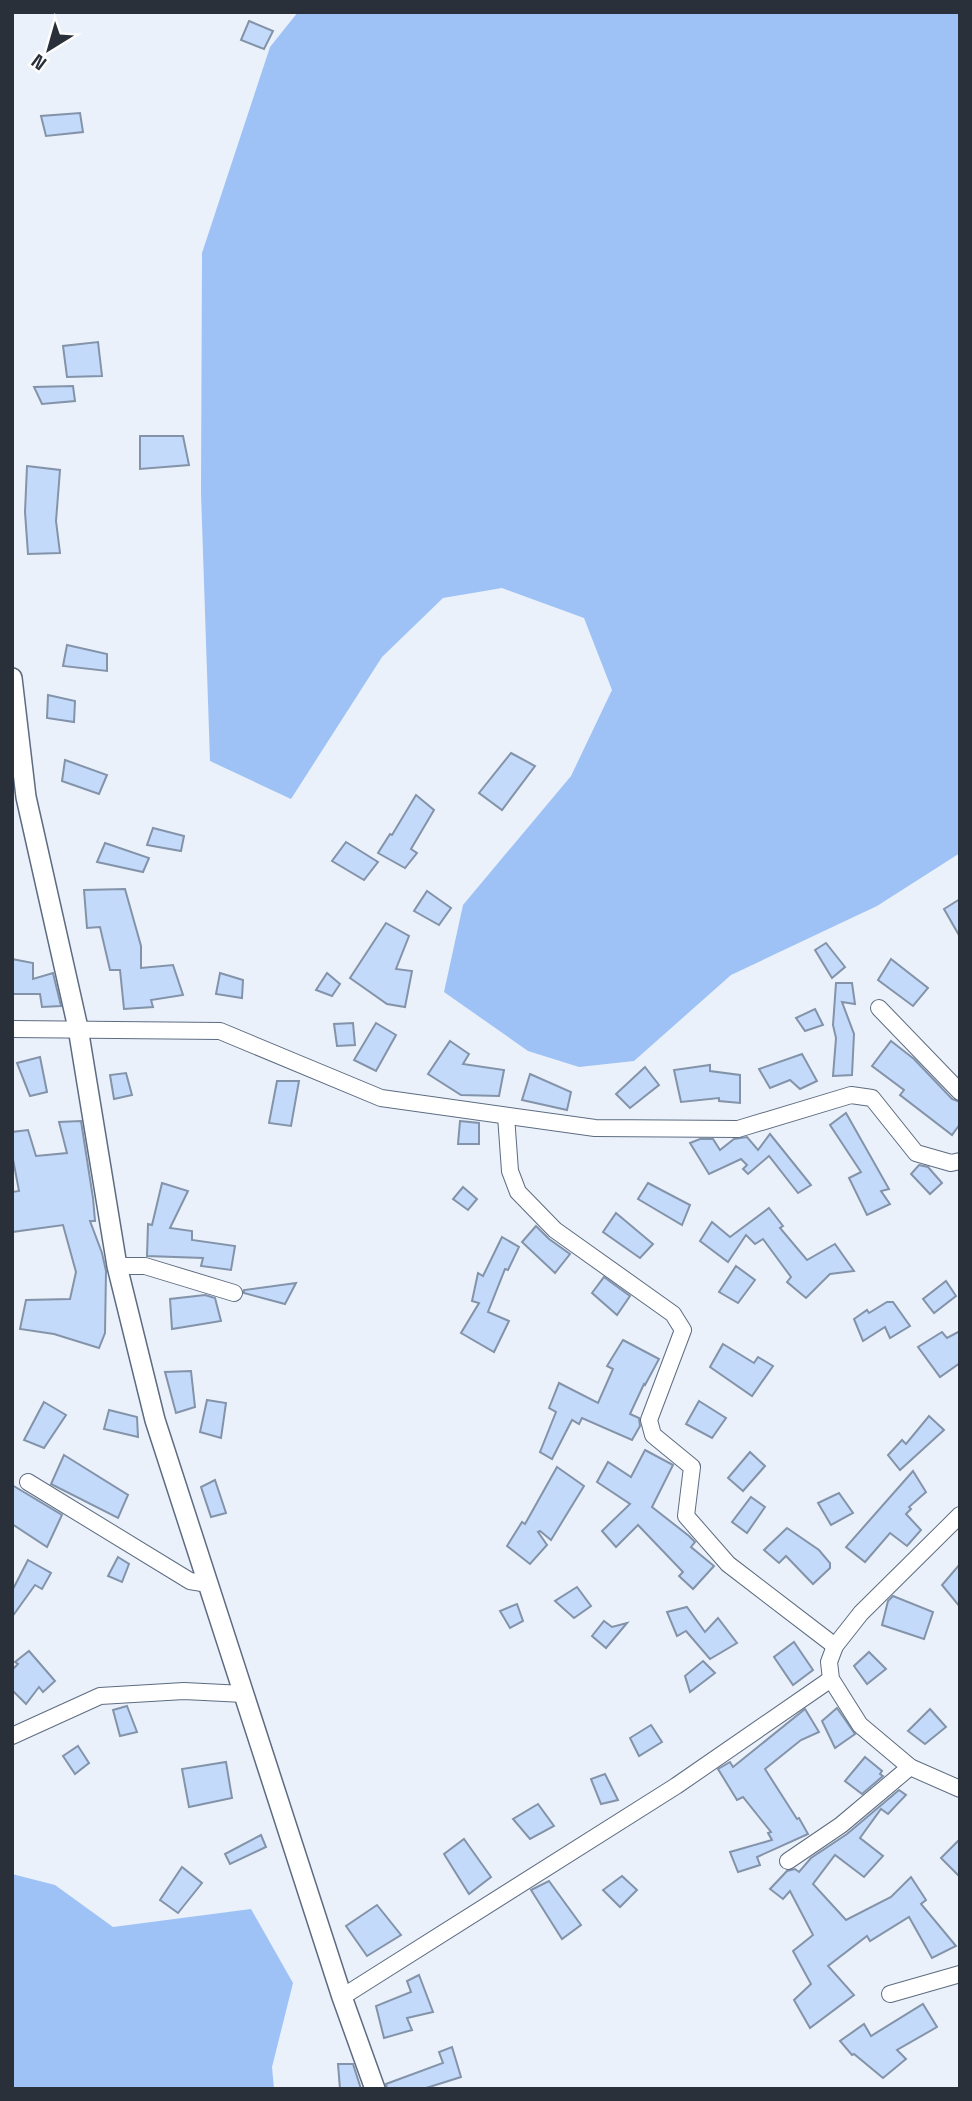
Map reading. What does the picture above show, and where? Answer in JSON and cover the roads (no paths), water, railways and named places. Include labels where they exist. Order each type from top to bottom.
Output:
[{"type":"street","points":[[12,678],[26,797],[78,1028],[117,1266],[155,1420],[342,1997],[375,2089]]},
{"type":"street","points":[[878,1008],[960,1092]]},
{"type":"street","points":[[12,1030],[78,1028],[220,1031],[381,1098],[595,1128],[738,1129],[851,1095],[872,1098],[916,1153],[951,1163],[960,1161]]},
{"type":"street","points":[[506,1116],[510,1171],[517,1192],[555,1230],[673,1314],[683,1330],[649,1420],[653,1435],[692,1466],[686,1516],[728,1564],[835,1646]]},
{"type":"street","points":[[117,1266],[145,1266],[234,1293]]},
{"type":"street","points":[[28,1482],[190,1581],[208,1584]]},
{"type":"street","points":[[960,1515],[861,1613],[835,1646],[829,1662],[831,1679],[860,1725],[910,1767],[960,1789]]},
{"type":"street","points":[[342,1997],[676,1786],[831,1679]]},
{"type":"street","points":[[12,1736],[100,1696],[184,1691],[244,1693]]},
{"type":"street","points":[[788,1861],[841,1825],[910,1767]]},
{"type":"street","points":[[890,1994],[960,1974]]}]
